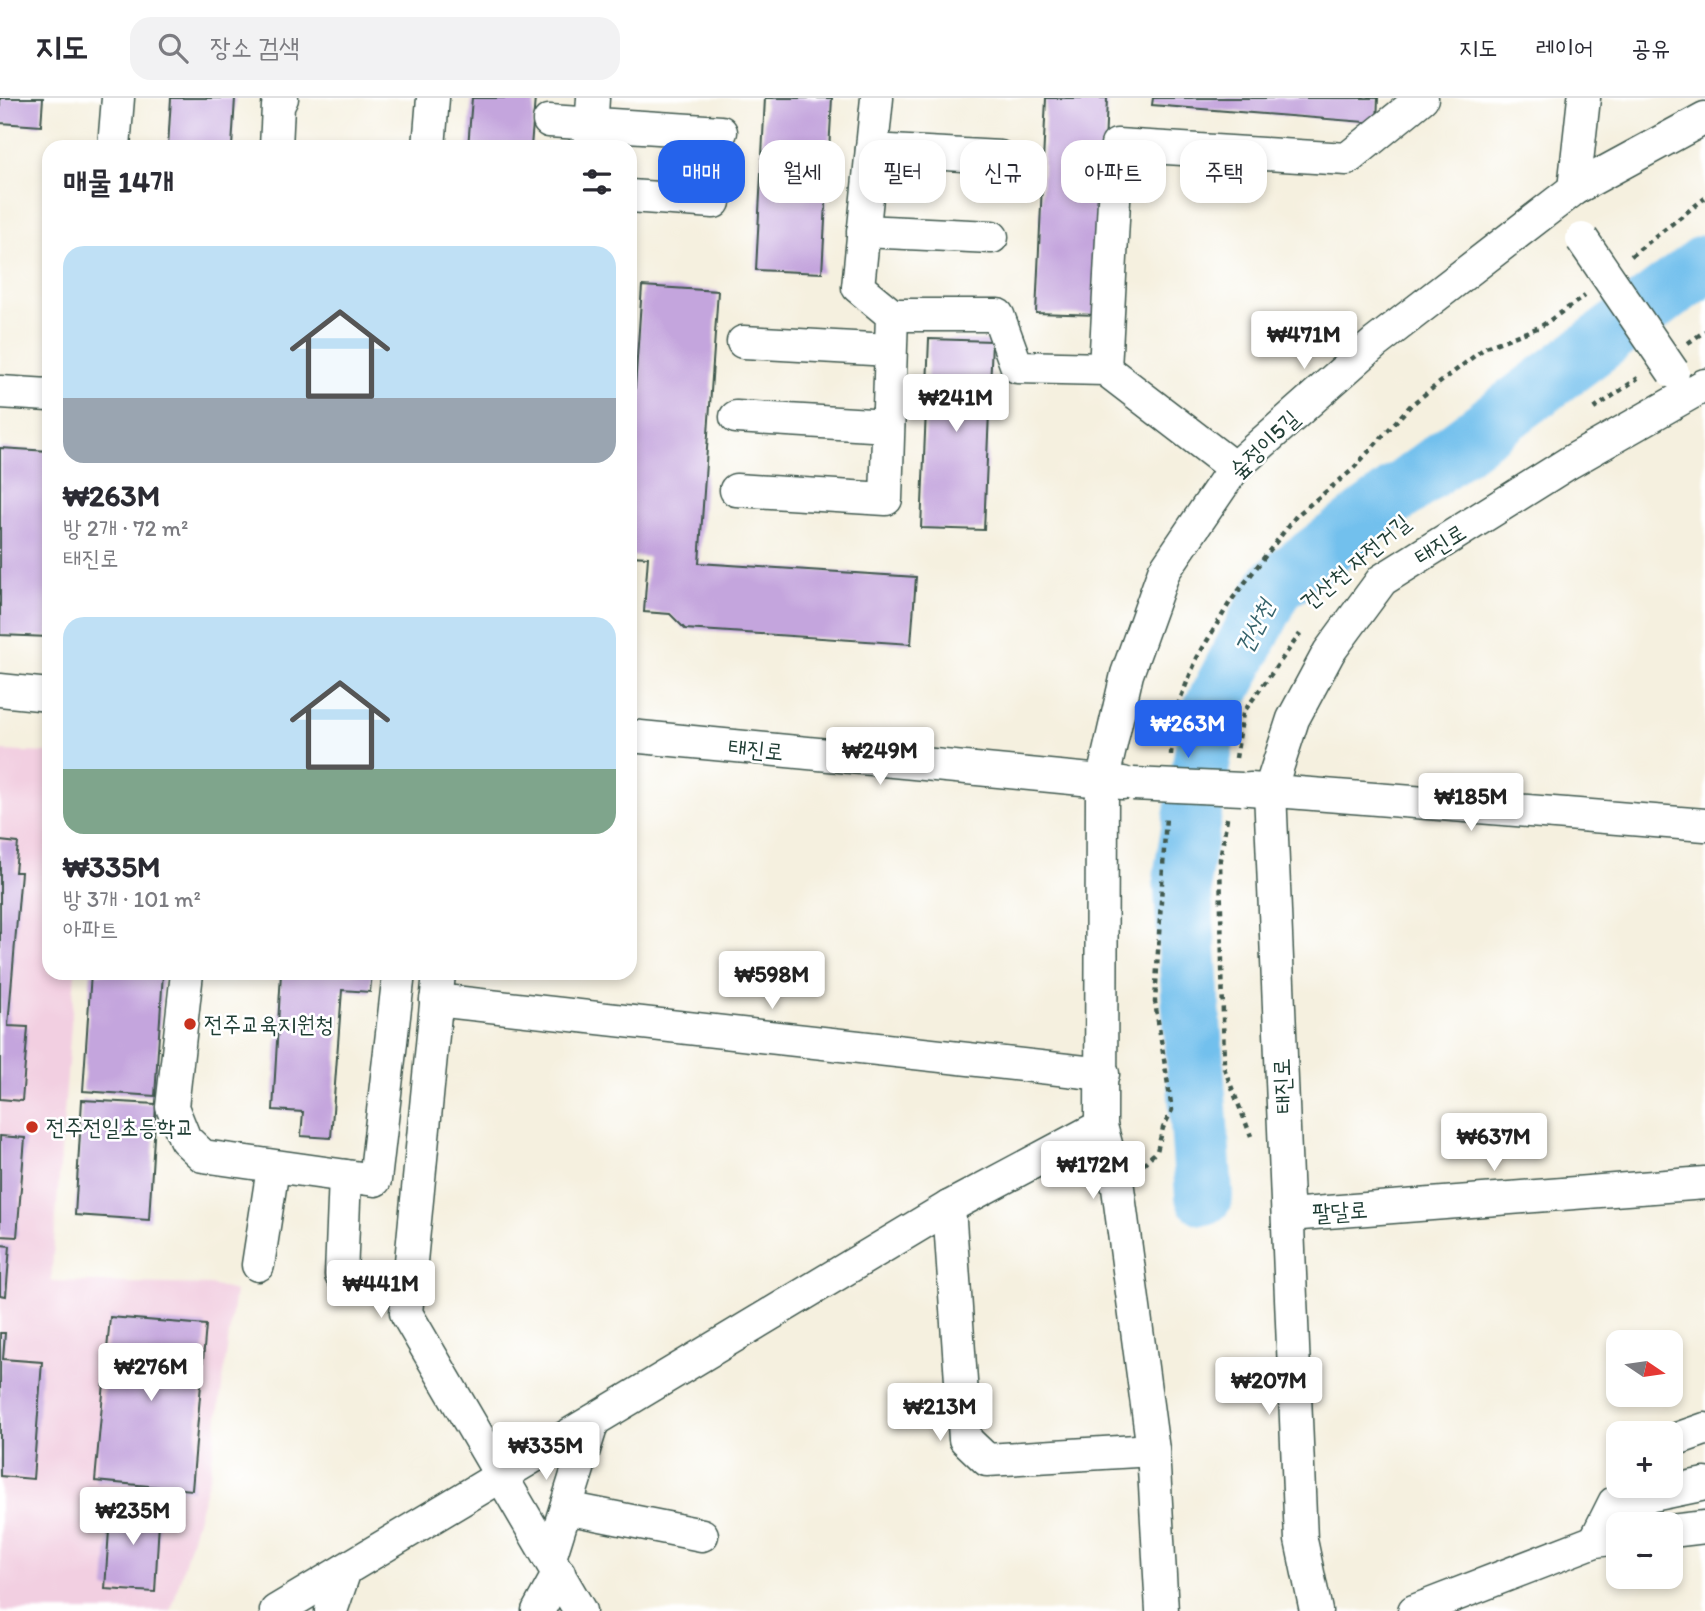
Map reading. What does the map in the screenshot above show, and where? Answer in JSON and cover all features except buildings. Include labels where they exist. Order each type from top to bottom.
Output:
[{"type":"street","points":[[115,140],[118,98]]},
{"type":"street","points":[[276,140],[278,107],[282,98]]},
{"type":"street","points":[[430,140],[433,98]]},
{"type":"street","points":[[873,140],[877,98]]},
{"type":"street","points":[[1105,369],[1117,145],[1347,159],[1422,98]]},
{"type":"street","points":[[1584,98],[1567,194],[1582,239],[1680,374]]},
{"type":"street","name":"숲정이5길","points":[[1162,1611],[1153,1451],[1118,1188],[1101,1126],[1102,783],[1127,674],[1164,571],[1234,468],[1375,343],[1567,194],[1705,118]]},
{"type":"street","points":[[549,121],[721,132]]},
{"type":"street","points":[[637,196],[658,198]]},
{"type":"street","points":[[866,203],[858,287],[892,315],[998,316],[1017,367],[1105,369],[1234,468]]},
{"type":"street","points":[[863,231],[992,237]]},
{"type":"street","points":[[736,490],[886,499],[892,315]]},
{"type":"street","points":[[743,342],[890,350]]},
{"type":"street","name":"태진로","points":[[1288,1215],[1244,788],[1293,719],[1329,652],[1382,580],[1570,462],[1680,374]]},
{"type":"street","points":[[0,392],[42,395]]},
{"type":"street","points":[[736,417],[888,426]]},
{"type":"street","points":[[0,690],[42,694]]},
{"type":"street","name":"태진로","points":[[637,737],[1102,783],[1244,788]]},
{"type":"street","points":[[1244,788],[1705,825]]},
{"type":"street","points":[[186,980],[172,1107],[185,1139],[203,1156],[273,1168],[375,1180],[398,980]]},
{"type":"street","points":[[580,1611],[406,1313],[437,987],[1103,1074]]},
{"type":"street","points":[[276,1611],[949,1208],[1101,1126]]},
{"type":"street","points":[[258,1265],[273,1168]]},
{"type":"street","points":[[341,1275],[345,1176]]},
{"type":"street","name":"팔달로","points":[[1316,1611],[1301,1540],[1288,1215],[1705,1183]]},
{"type":"street","points":[[949,1208],[965,1439],[987,1460],[1153,1451]]},
{"type":"street","points":[[538,1611],[554,1566],[566,1508],[593,1421]]},
{"type":"street","points":[[1683,1437],[1705,1429]]},
{"type":"street","points":[[1683,1487],[1705,1484]]},
{"type":"street","points":[[1612,1512],[1614,1503],[1624,1498]]},
{"type":"street","points":[[566,1508],[702,1535]]},
{"type":"street","points":[[1683,1530],[1705,1527]]},
{"type":"street","points":[[1414,1611],[1606,1539]]},
{"type":"street","points":[[331,1611],[345,1570]]},
{"type":"path","points":[[1584,416],[1680,374],[1705,331]]},
{"type":"path","name":"건산천 자전거길","points":[[1252,1140],[1224,1068],[1220,859],[1244,788],[1243,713],[1308,623]]},
{"type":"shaded area","name":"전주전일초등학교","points":[[0,751],[42,753],[42,980],[74,980],[51,1281],[210,1285],[235,1291],[210,1474],[171,1611],[0,1611]]},
{"type":"waterway","name":"건산천","points":[[1204,1196],[1182,877],[1210,713],[1276,585],[1705,264]]},
{"type":"place","name":"전주교육지원청","points":[[190,1024]]},
{"type":"place","name":"전주전일초등학교","points":[[32,1127]]}]
